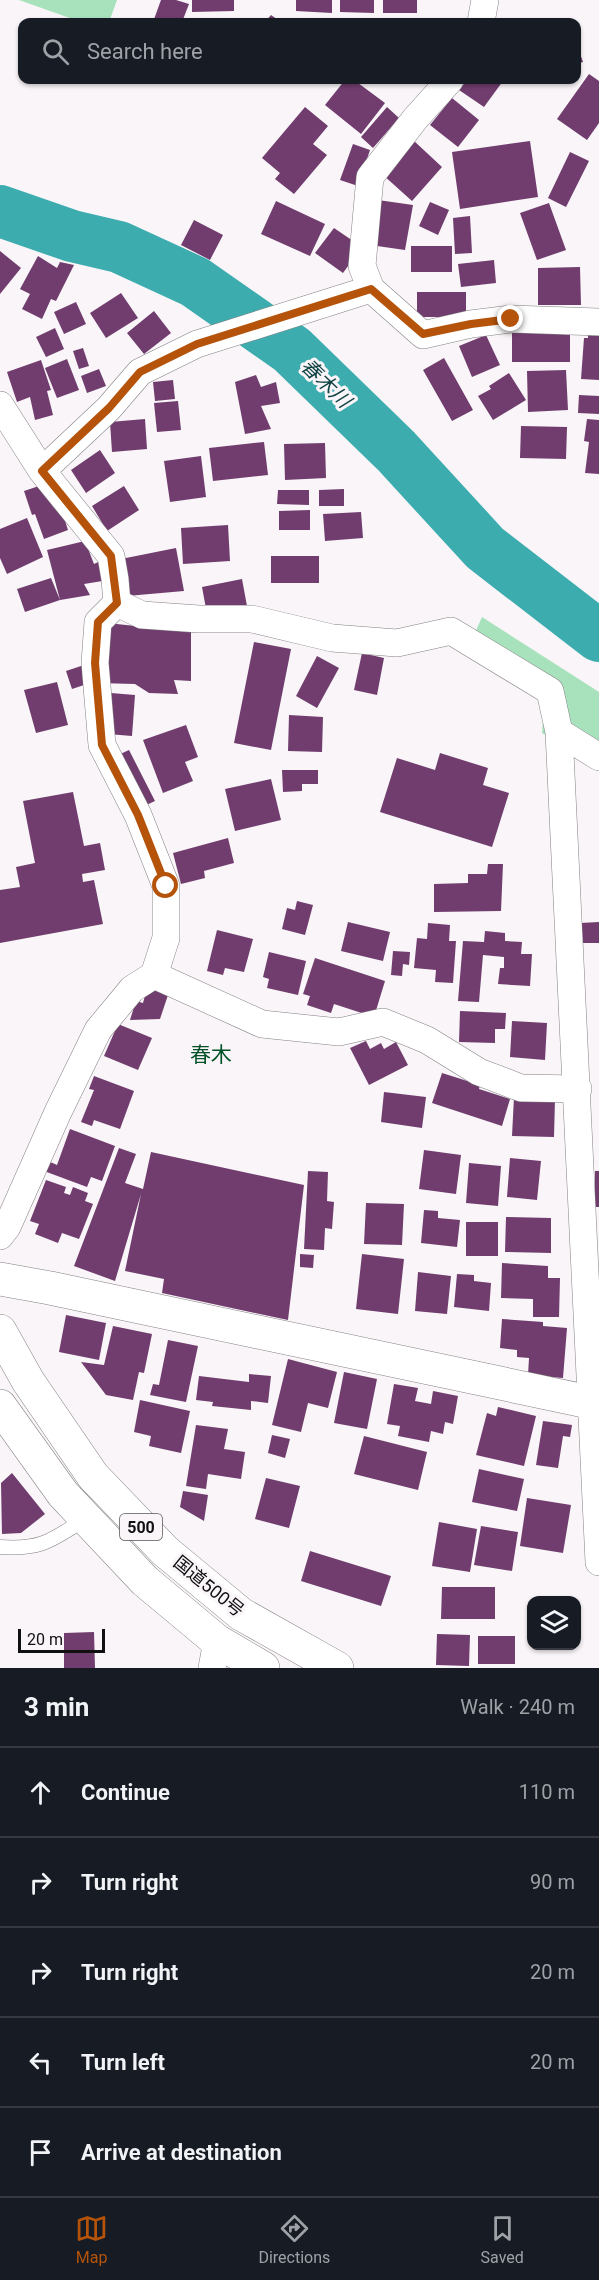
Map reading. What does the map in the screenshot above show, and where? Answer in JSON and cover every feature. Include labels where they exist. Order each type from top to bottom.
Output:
[{"type":"main road","points":[[0,1280],[50,1288],[595,1403]]},
{"type":"main road","name":"国道500号","points":[[0,1330],[28,1381],[93,1476],[165,1551],[241,1614],[337,1668]]},
{"type":"main road","name":"国道500号","points":[[0,1406],[63,1494],[215,1654],[262,1668]]},
{"type":"street","points":[[482,18],[485,0]]},
{"type":"street","points":[[446,84],[415,119],[370,177],[362,266],[371,289],[423,334],[511,319],[599,322]]},
{"type":"street","points":[[42,471],[109,408],[140,372],[197,344],[371,289]]},
{"type":"street","points":[[0,405],[42,471],[111,556],[117,603]]},
{"type":"street","points":[[117,603],[142,615],[199,620],[252,620],[332,638],[354,640],[397,643],[451,631],[550,691],[560,732],[595,1403],[599,1562]]},
{"type":"street","points":[[0,1236],[7,1227],[58,1112],[98,1030],[132,989],[154,975],[166,938],[166,886],[138,815],[102,745],[95,663],[98,622],[117,603]]},
{"type":"street","points":[[560,732],[599,757]]},
{"type":"street","points":[[154,975],[262,1024],[339,1032],[383,1022],[427,1040],[479,1072],[521,1088],[578,1089]]},
{"type":"lane","points":[[0,1547],[18,1548],[45,1544],[86,1518]]},
{"type":"green space","points":[[19,0],[117,0],[110,18],[70,18]]},
{"type":"green space","points":[[482,617],[599,692],[599,768],[542,733],[545,693],[469,646]]},
{"type":"building","points":[[161,0],[176,0],[189,4],[184,18],[154,18]]},
{"type":"building","points":[[192,0],[234,0],[234,11],[192,12]]},
{"type":"building","points":[[296,0],[332,0],[332,13],[296,11]]},
{"type":"building","points":[[340,0],[374,0],[374,13],[340,12]]},
{"type":"building","points":[[383,0],[417,0],[417,13],[383,13]]},
{"type":"building","points":[[589,74],[599,81],[599,123],[587,140],[557,119]]},
{"type":"building","points":[[342,84],[359,84],[385,103],[361,134],[325,105]]},
{"type":"building","points":[[464,84],[501,84],[484,107],[459,90]]},
{"type":"building","points":[[452,98],[479,120],[458,147],[430,125]]},
{"type":"building","points":[[305,107],[328,126],[313,144],[327,155],[294,194],[275,179],[280,173],[262,158]]},
{"type":"building","points":[[387,107],[399,118],[373,148],[361,137]]},
{"type":"building","points":[[413,140],[442,167],[412,201],[382,174]]},
{"type":"building","points":[[530,141],[538,197],[460,209],[452,152]]},
{"type":"building","points":[[353,144],[370,150],[358,186],[340,180]]},
{"type":"building","points":[[570,152],[589,161],[566,207],[548,198]]},
{"type":"building","points":[[378,200],[413,205],[405,250],[370,245]]},
{"type":"building","points":[[276,201],[325,224],[310,256],[261,234]]},
{"type":"building","points":[[430,202],[449,210],[438,235],[419,226]]},
{"type":"building","points":[[549,203],[566,250],[537,260],[520,213]]},
{"type":"building","points":[[470,216],[472,253],[455,254],[453,218]]},
{"type":"building","points":[[194,220],[223,235],[210,260],[181,245]]},
{"type":"building","points":[[334,228],[362,247],[343,273],[315,253]]},
{"type":"building","points":[[411,246],[452,246],[452,272],[411,272]]},
{"type":"building","points":[[0,251],[21,268],[0,294]]},
{"type":"building","points":[[38,256],[57,268],[60,262],[74,265],[56,301],[51,299],[42,319],[22,309],[30,294],[20,289]]},
{"type":"building","points":[[494,260],[496,283],[461,287],[458,264]]},
{"type":"building","points":[[580,267],[581,305],[538,305],[538,268]]},
{"type":"building","points":[[417,292],[466,292],[466,317],[417,317]]},
{"type":"building","points":[[121,293],[138,318],[106,338],[90,313]]},
{"type":"building","points":[[76,302],[86,324],[64,334],[54,312]]},
{"type":"building","points":[[154,311],[171,333],[144,354],[127,333]]},
{"type":"building","points":[[55,328],[64,349],[46,357],[36,337]]},
{"type":"building","points":[[512,330],[570,330],[570,362],[512,362]]},
{"type":"building","points":[[588,330],[599,330],[599,380],[581,379],[584,338],[588,338]]},
{"type":"building","points":[[486,335],[500,365],[472,377],[459,346]]},
{"type":"building","points":[[83,348],[89,366],[79,369],[73,351]]},
{"type":"building","points":[[444,358],[473,410],[452,421],[423,370]]},
{"type":"building","points":[[67,359],[79,390],[57,398],[45,368]]},
{"type":"building","points":[[41,360],[51,390],[47,391],[53,415],[35,420],[30,397],[17,402],[7,372]]},
{"type":"building","points":[[99,369],[106,386],[87,393],[81,376]]},
{"type":"building","points":[[566,370],[568,410],[528,412],[527,371]]},
{"type":"building","points":[[509,373],[526,400],[493,420],[478,396],[491,389],[489,386]]},
{"type":"building","points":[[256,375],[261,387],[276,382],[280,403],[261,406],[271,429],[245,434],[235,382]]},
{"type":"building","points":[[173,380],[175,399],[155,401],[153,382]]},
{"type":"building","points":[[579,395],[599,396],[599,414],[578,413]]},
{"type":"building","points":[[178,401],[181,430],[157,432],[154,403]]},
{"type":"building","points":[[145,419],[147,449],[112,452],[110,422]]},
{"type":"building","points":[[587,419],[599,420],[599,474],[585,473],[589,442],[584,441]]},
{"type":"building","points":[[521,426],[567,427],[566,459],[520,458]]},
{"type":"building","points":[[264,442],[268,475],[213,481],[209,448]]},
{"type":"building","points":[[325,443],[326,478],[285,480],[284,444]]},
{"type":"building","points":[[100,450],[115,473],[86,493],[71,470]]},
{"type":"building","points":[[201,456],[206,497],[170,502],[164,461]]},
{"type":"building","points":[[45,484],[53,507],[60,505],[68,530],[44,539],[35,514],[32,515],[24,491]]},
{"type":"building","points":[[124,486],[139,510],[107,531],[92,506]]},
{"type":"building","points":[[344,489],[344,506],[319,506],[319,490]]},
{"type":"building","points":[[278,490],[309,490],[309,505],[277,504]]},
{"type":"building","points":[[310,510],[310,530],[279,530],[279,511]]},
{"type":"building","points":[[361,512],[363,538],[325,541],[323,514]]},
{"type":"building","points":[[27,518],[43,557],[7,574],[0,558],[0,529]]},
{"type":"building","points":[[228,525],[230,561],[183,564],[181,528]]},
{"type":"building","points":[[85,541],[94,564],[111,556],[115,579],[84,584],[90,595],[60,600],[47,550]]},
{"type":"building","points":[[176,548],[184,591],[127,596],[121,559]]},
{"type":"building","points":[[271,556],[319,556],[319,583],[271,583]]},
{"type":"building","points":[[51,578],[60,600],[25,612],[17,589]]},
{"type":"building","points":[[242,579],[247,606],[207,614],[202,587]]},
{"type":"building","points":[[98,622],[191,632],[191,681],[174,680],[178,694],[149,693],[135,684],[97,683]]},
{"type":"building","points":[[254,642],[291,649],[271,750],[234,743]]},
{"type":"building","points":[[362,653],[384,658],[377,695],[354,690]]},
{"type":"building","points":[[317,656],[339,668],[317,708],[296,696]]},
{"type":"building","points":[[84,665],[90,683],[72,689],[66,671]]},
{"type":"building","points":[[57,682],[68,725],[36,733],[24,690]]},
{"type":"building","points":[[111,693],[135,695],[132,736],[108,734]]},
{"type":"building","points":[[289,715],[323,717],[322,752],[288,751]]},
{"type":"building","points":[[186,725],[198,757],[185,762],[193,781],[163,793],[143,740]]},
{"type":"building","points":[[129,750],[155,801],[142,807],[116,756]]},
{"type":"building","points":[[440,753],[488,768],[483,785],[509,793],[492,847],[380,812],[397,758],[435,770]]},
{"type":"building","points":[[282,770],[318,770],[318,784],[302,784],[302,791],[283,792]]},
{"type":"building","points":[[271,779],[281,820],[235,831],[225,789]]},
{"type":"building","points":[[73,792],[84,846],[100,843],[105,870],[82,874],[83,882],[94,880],[103,924],[0,943],[0,890],[20,887],[16,867],[35,863],[23,801]]},
{"type":"building","points":[[228,838],[234,863],[204,871],[205,878],[181,884],[173,853]]},
{"type":"building","points":[[488,864],[503,864],[501,911],[434,912],[434,884],[468,883],[468,874],[487,874]]},
{"type":"building","points":[[297,901],[313,905],[305,935],[282,929],[287,908],[295,910]]},
{"type":"building","points":[[348,922],[390,932],[383,961],[341,951]]},
{"type":"building","points":[[599,922],[599,943],[580,943],[580,923]]},
{"type":"building","points":[[428,923],[450,925],[449,941],[456,941],[453,983],[435,982],[436,970],[414,968],[417,938],[427,939]]},
{"type":"building","points":[[217,930],[253,939],[244,972],[225,968],[223,975],[207,971]]},
{"type":"building","points":[[485,931],[505,933],[505,941],[522,942],[521,954],[532,954],[530,986],[498,984],[500,968],[504,968],[504,957],[483,955],[479,1002],[458,1001],[463,941],[484,942]]},
{"type":"building","points":[[393,951],[410,952],[409,965],[403,964],[402,976],[391,975]]},
{"type":"building","points":[[269,952],[306,961],[298,995],[267,988],[269,979],[263,977]]},
{"type":"building","points":[[315,958],[385,981],[374,1017],[334,1004],[331,1013],[307,1005],[310,996],[303,994]]},
{"type":"building","points":[[147,988],[168,995],[160,1019],[130,1020],[136,1001],[143,1003]]},
{"type":"building","points":[[460,1011],[506,1013],[505,1029],[495,1029],[495,1043],[459,1042]]},
{"type":"building","points":[[512,1021],[547,1023],[545,1060],[510,1057]]},
{"type":"building","points":[[118,1024],[152,1038],[138,1070],[104,1056]]},
{"type":"building","points":[[366,1041],[370,1049],[381,1043],[384,1049],[396,1042],[408,1065],[369,1085],[350,1048]]},
{"type":"building","points":[[442,1073],[480,1085],[479,1089],[510,1099],[502,1126],[432,1103]]},
{"type":"building","points":[[94,1076],[134,1091],[120,1129],[94,1120],[92,1126],[81,1122],[94,1090],[89,1089]]},
{"type":"building","points":[[384,1092],[426,1097],[422,1128],[381,1122]]},
{"type":"building","points":[[514,1097],[555,1099],[554,1137],[512,1136]]},
{"type":"building","points":[[70,1129],[115,1146],[102,1181],[91,1177],[87,1187],[44,1171],[48,1161],[57,1165]]},
{"type":"building","points":[[119,1148],[136,1154],[125,1183],[143,1189],[151,1152],[304,1185],[288,1320],[162,1293],[164,1279],[125,1271],[141,1194],[115,1281],[74,1266]]},
{"type":"building","points":[[424,1150],[461,1155],[456,1194],[419,1189]]},
{"type":"building","points":[[510,1158],[541,1161],[537,1200],[507,1197]]},
{"type":"building","points":[[469,1163],[501,1166],[498,1206],[466,1203]]},
{"type":"building","points":[[308,1171],[328,1172],[327,1201],[334,1202],[332,1229],[325,1228],[324,1250],[304,1249]]},
{"type":"building","points":[[595,1171],[599,1171],[599,1207],[595,1207]]},
{"type":"building","points":[[46,1180],[66,1187],[64,1193],[70,1195],[73,1187],[88,1193],[85,1201],[93,1204],[79,1239],[62,1233],[58,1243],[35,1234],[39,1224],[30,1221]]},
{"type":"building","points":[[366,1203],[404,1204],[402,1245],[364,1244]]},
{"type":"building","points":[[424,1210],[438,1211],[438,1218],[460,1220],[457,1247],[421,1243]]},
{"type":"building","points":[[506,1217],[551,1218],[551,1253],[505,1252]]},
{"type":"building","points":[[466,1222],[498,1222],[498,1256],[466,1256]]},
{"type":"building","points":[[300,1254],[314,1255],[313,1268],[300,1267]]},
{"type":"building","points":[[362,1254],[404,1259],[398,1314],[356,1309]]},
{"type":"building","points":[[502,1263],[548,1266],[548,1278],[560,1278],[559,1317],[533,1317],[533,1299],[501,1298]]},
{"type":"building","points":[[418,1272],[451,1276],[447,1314],[415,1311]]},
{"type":"building","points":[[457,1274],[474,1275],[474,1281],[491,1283],[489,1311],[454,1307]]},
{"type":"building","points":[[66,1315],[106,1323],[99,1360],[59,1352]]},
{"type":"building","points":[[502,1319],[543,1322],[543,1326],[567,1328],[563,1378],[528,1375],[529,1358],[517,1357],[517,1350],[500,1348]]},
{"type":"building","points":[[113,1326],[152,1334],[144,1373],[139,1372],[133,1400],[106,1395],[81,1362],[104,1365]]},
{"type":"building","points":[[168,1340],[198,1346],[186,1402],[150,1395],[153,1384],[159,1385]]},
{"type":"building","points":[[288,1359],[337,1372],[328,1408],[308,1403],[301,1432],[272,1425]]},
{"type":"building","points":[[344,1372],[377,1379],[367,1429],[334,1423]]},
{"type":"building","points":[[249,1374],[271,1376],[268,1403],[251,1401],[251,1410],[212,1406],[213,1402],[196,1400],[199,1376],[249,1382]]},
{"type":"building","points":[[394,1384],[418,1388],[415,1401],[431,1404],[433,1391],[458,1396],[453,1424],[445,1422],[443,1434],[431,1431],[429,1442],[398,1436],[400,1426],[387,1424]]},
{"type":"building","points":[[140,1400],[190,1411],[181,1453],[149,1446],[151,1436],[134,1432]]},
{"type":"building","points":[[498,1407],[536,1416],[524,1466],[476,1455],[487,1413],[496,1416]]},
{"type":"building","points":[[543,1421],[572,1425],[570,1437],[563,1436],[558,1468],[536,1465]]},
{"type":"building","points":[[196,1425],[228,1429],[224,1449],[245,1452],[241,1479],[208,1474],[206,1489],[186,1486]]},
{"type":"building","points":[[272,1435],[290,1439],[285,1458],[268,1453]]},
{"type":"building","points":[[364,1436],[427,1452],[418,1490],[354,1474]]},
{"type":"building","points":[[479,1469],[524,1479],[517,1511],[472,1502]]},
{"type":"building","points":[[12,1473],[45,1514],[21,1533],[2,1534],[1,1483]]},
{"type":"building","points":[[266,1478],[300,1486],[289,1528],[255,1519]]},
{"type":"building","points":[[183,1491],[208,1495],[204,1521],[180,1507]]},
{"type":"building","points":[[527,1498],[571,1505],[563,1553],[520,1546]]},
{"type":"building","points":[[439,1522],[477,1529],[470,1572],[432,1566]]},
{"type":"building","points":[[481,1526],[518,1532],[512,1571],[474,1565]]},
{"type":"building","points":[[310,1551],[391,1576],[381,1606],[301,1581]]},
{"type":"building","points":[[442,1587],[495,1587],[495,1619],[441,1619]]},
{"type":"building","points":[[94,1632],[95,1668],[64,1668],[64,1633]]},
{"type":"building","points":[[437,1634],[470,1635],[469,1666],[436,1665]]},
{"type":"building","points":[[478,1636],[515,1636],[515,1664],[478,1664]]},
{"type":"waterway","name":"春木川","points":[[0,211],[72,236],[119,247],[195,282],[292,350],[396,451],[485,548],[599,636]]},
{"type":"district","name":"春木","points":[[211,1055]]},
{"type":"route","points":[[166,886],[138,815],[102,745],[95,663],[98,622],[117,603],[111,556],[42,471],[109,408],[140,372],[197,344],[371,289],[423,334],[511,319]]}]
